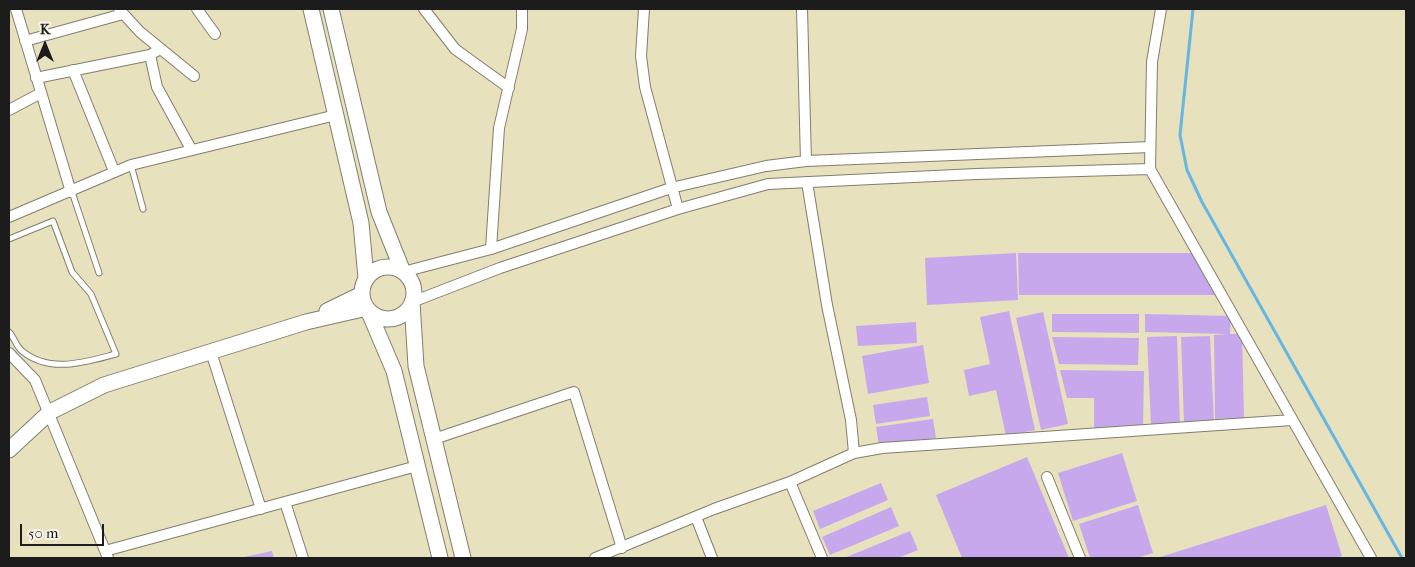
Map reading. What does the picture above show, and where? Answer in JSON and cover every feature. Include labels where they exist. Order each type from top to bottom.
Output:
[{"type":"main road","points":[[311,9],[361,223],[366,278],[365,304],[394,370],[440,558]]},
{"type":"main road","points":[[331,9],[380,212],[403,272],[413,285],[412,302],[416,366],[463,558]]},
{"type":"main road","points":[[366,278],[379,268],[396,268],[403,272]]},
{"type":"main road","points":[[365,304],[375,315],[392,318],[401,316],[412,302]]},
{"type":"main road","points":[[9,450],[50,412],[104,385],[365,304]]},
{"type":"street","points":[[197,9],[215,34]]},
{"type":"street","points":[[424,9],[455,49],[508,88]]},
{"type":"street","points":[[491,249],[499,128],[522,29],[522,9]]},
{"type":"street","points":[[644,9],[642,56],[646,87],[678,209]]},
{"type":"street","points":[[802,9],[806,161]]},
{"type":"street","points":[[1161,9],[1152,62],[1150,169],[1371,558]]},
{"type":"street","points":[[25,41],[121,11],[140,32],[194,76]]},
{"type":"street","points":[[14,12],[25,41],[72,192]]},
{"type":"street","points":[[36,78],[150,55],[160,49]]},
{"type":"street","points":[[150,55],[157,87],[191,149]]},
{"type":"street","points":[[73,70],[114,171]]},
{"type":"street","points":[[9,110],[41,93]]},
{"type":"street","points":[[9,217],[72,192],[114,171],[131,165],[336,115]]},
{"type":"street","points":[[403,272],[491,249],[671,188],[766,166],[806,161],[1150,147]]},
{"type":"street","points":[[412,302],[500,268],[678,209],[768,184],[976,174],[1150,169]]},
{"type":"street","points":[[807,182],[827,305],[851,420],[854,453]]},
{"type":"street","points":[[211,352],[261,509]]},
{"type":"street","points":[[9,353],[35,380],[50,412],[107,555],[285,502],[417,466]]},
{"type":"street","points":[[434,439],[574,392],[622,548]]},
{"type":"street","points":[[595,558],[696,517],[790,482],[854,453],[882,448],[1292,420]]},
{"type":"street","points":[[1047,477],[1080,558]]},
{"type":"street","points":[[790,482],[822,558]]},
{"type":"street","points":[[285,502],[303,558]]},
{"type":"street","points":[[696,517],[712,558]]},
{"type":"lane","points":[[131,165],[143,209]]},
{"type":"lane","points":[[72,192],[99,273]]},
{"type":"lane","points":[[9,238],[53,221],[72,272],[91,294],[116,354],[68,366],[50,363],[30,356],[20,349],[9,332]]},
{"type":"building","points":[[1016,253],[1018,300],[927,305],[925,258]]},
{"type":"building","points":[[1018,253],[1195,253],[1216,295],[1019,295]]},
{"type":"building","points":[[1009,311],[1035,430],[1006,436],[996,390],[969,396],[964,370],[990,364],[980,317]]},
{"type":"building","points":[[1043,312],[1068,424],[1041,430],[1016,318]]},
{"type":"building","points":[[1052,314],[1139,314],[1139,333],[1052,332]]},
{"type":"building","points":[[1145,314],[1231,316],[1230,334],[1242,334],[1244,418],[1215,419],[1214,335],[1228,334],[1145,332]]},
{"type":"building","points":[[916,322],[917,343],[858,346],[856,326]]},
{"type":"building","points":[[1177,336],[1180,425],[1151,426],[1147,337]]},
{"type":"building","points":[[1210,336],[1214,423],[1184,424],[1181,337]]},
{"type":"building","points":[[1052,337],[1139,338],[1138,365],[1059,364]]},
{"type":"building","points":[[923,345],[929,383],[868,394],[862,356]]},
{"type":"building","points":[[1060,370],[1144,371],[1143,429],[1094,428],[1094,398],[1067,398]]},
{"type":"building","points":[[927,397],[930,416],[876,424],[873,405]]},
{"type":"building","points":[[933,419],[936,438],[879,446],[876,427]]},
{"type":"building","points":[[1122,453],[1137,501],[1073,521],[1058,473]]},
{"type":"building","points":[[1027,457],[1069,558],[962,558],[936,495]]},
{"type":"building","points":[[881,483],[888,500],[820,529],[813,511]]},
{"type":"building","points":[[1138,505],[1153,553],[1137,558],[1090,558],[1079,524]]},
{"type":"building","points":[[1326,505],[1342,556],[1335,558],[1157,558]]},
{"type":"building","points":[[891,507],[899,526],[830,555],[822,537]]},
{"type":"building","points":[[910,531],[918,550],[898,558],[844,558]]},
{"type":"building","points":[[272,551],[274,558],[244,558],[244,557]]},
{"type":"waterway","points":[[1193,9],[1180,135],[1187,170],[1202,202],[1402,558]]}]
